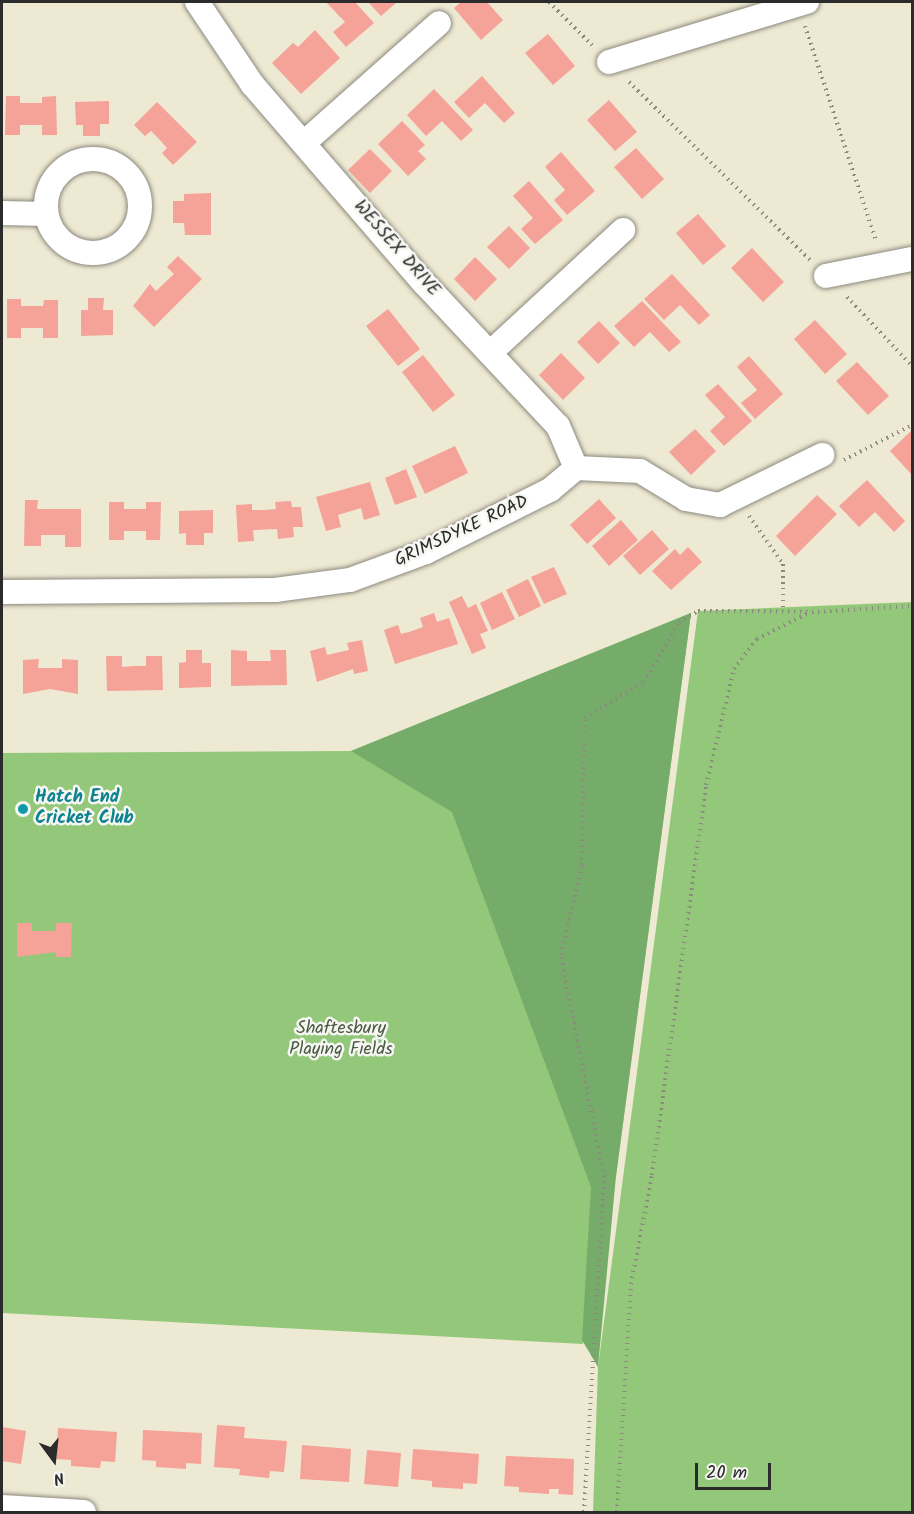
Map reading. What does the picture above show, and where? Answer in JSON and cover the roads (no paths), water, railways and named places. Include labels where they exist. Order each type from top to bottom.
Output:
[{"type":"street","name":"WESSEX DRIVE","points":[[197,2],[252,84],[305,142],[424,283],[558,426],[576,468]]},
{"type":"street","points":[[609,62],[802,3]]},
{"type":"street","points":[[305,142],[439,23]]},
{"type":"street","points":[[2,213],[46,214]]},
{"type":"street","points":[[491,352],[623,230]]},
{"type":"street","points":[[826,276],[912,259]]},
{"type":"street","points":[[576,468],[640,471],[686,499],[720,506],[822,455]]},
{"type":"street","name":"GRIMSDYKE ROAD","points":[[2,592],[275,590],[350,580],[426,552],[550,490],[576,468]]},
{"type":"street","points":[[2,1507],[84,1512]]},
{"type":"place","name":"Hatch End Cricket Club","points":[[23,809]]},
{"type":"park label","name":"Shaftesbury Playing Fields","points":[[341,1040]]}]
